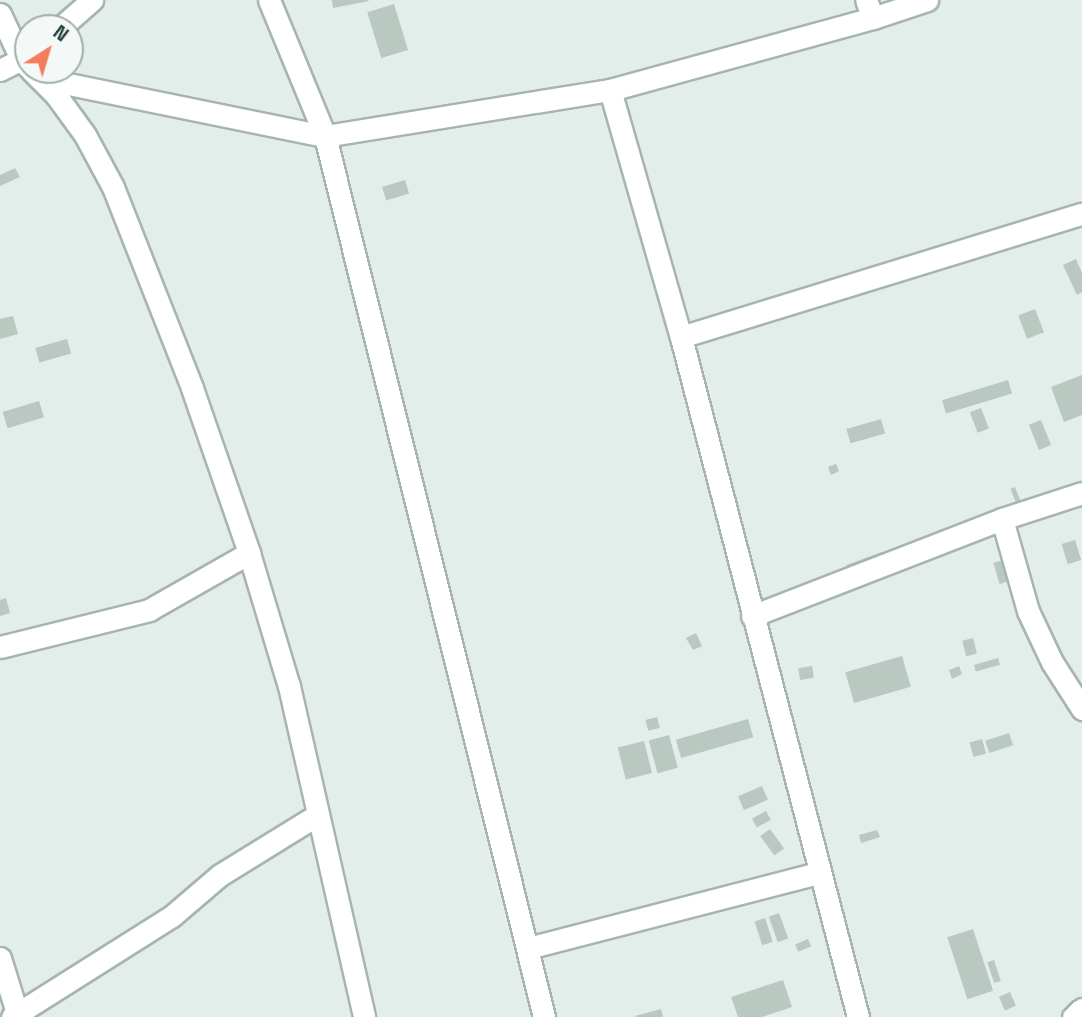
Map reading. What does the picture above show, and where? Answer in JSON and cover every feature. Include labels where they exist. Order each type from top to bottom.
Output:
[{"type":"street","points":[[76,14],[92,0]]},
{"type":"street","points":[[269,0],[325,136],[544,1017]]},
{"type":"street","points":[[84,79],[325,136],[610,90],[869,9],[927,0]]},
{"type":"street","points":[[0,14],[14,38]]},
{"type":"street","points":[[46,84],[85,135],[113,187],[192,388],[249,553],[289,686],[364,1017]]},
{"type":"street","points":[[610,90],[681,337],[858,1017]]},
{"type":"street","points":[[681,337],[1082,214]]},
{"type":"street","points":[[752,616],[1002,519],[1082,493]]},
{"type":"street","points":[[1002,519],[1028,611],[1052,662],[1082,709]]},
{"type":"street","points":[[0,648],[149,610],[249,553]]},
{"type":"street","points":[[0,958],[14,1015],[172,916],[220,875],[317,816]]},
{"type":"street","points":[[528,948],[819,873]]},
{"type":"street","points":[[1073,1017],[1082,1009]]},
{"type":"building","points":[[332,0],[368,0],[369,1],[333,8]]},
{"type":"building","points":[[394,4],[408,50],[381,58],[367,12]]},
{"type":"building","points":[[15,168],[20,177],[0,186],[0,175]]},
{"type":"building","points":[[405,180],[409,193],[386,200],[382,187]]},
{"type":"building","points":[[1076,259],[1082,273],[1082,292],[1077,295],[1063,265]]},
{"type":"building","points":[[1035,309],[1044,332],[1027,339],[1018,315]]},
{"type":"building","points":[[13,316],[18,334],[0,339],[0,319]]},
{"type":"building","points":[[67,339],[71,353],[39,363],[35,348]]},
{"type":"building","points":[[1082,375],[1082,415],[1064,422],[1051,387]]},
{"type":"building","points":[[1008,380],[1012,393],[946,414],[942,400]]},
{"type":"building","points":[[39,401],[44,417],[8,428],[3,412]]},
{"type":"building","points":[[981,408],[989,429],[978,433],[970,412]]},
{"type":"building","points":[[881,419],[885,433],[851,443],[846,429]]},
{"type":"building","points":[[1041,420],[1051,445],[1039,450],[1029,425]]},
{"type":"building","points":[[836,464],[839,471],[831,475],[828,467]]},
{"type":"building","points":[[1015,487],[1022,504],[1017,506],[1010,489]]},
{"type":"building","points":[[1075,540],[1081,560],[1068,564],[1062,544]]},
{"type":"building","points":[[882,552],[886,563],[850,576],[846,565]]},
{"type":"building","points":[[1003,560],[1009,581],[999,584],[993,563]]},
{"type":"building","points":[[6,598],[10,613],[0,616],[0,600]]},
{"type":"building","points":[[696,633],[702,646],[693,650],[686,638]]},
{"type":"building","points":[[973,638],[977,654],[966,656],[962,641]]},
{"type":"building","points":[[902,656],[911,687],[854,703],[845,672]]},
{"type":"building","points":[[998,658],[1000,665],[976,672],[974,665]]},
{"type":"building","points":[[812,666],[814,678],[800,680],[798,668]]},
{"type":"building","points":[[959,666],[962,674],[952,679],[949,670]]},
{"type":"building","points":[[657,717],[660,728],[648,731],[645,720]]},
{"type":"building","points":[[748,719],[753,737],[681,758],[676,740]]},
{"type":"building","points":[[1009,733],[1013,745],[989,753],[985,741]]},
{"type":"building","points":[[669,735],[678,768],[658,773],[649,740]]},
{"type":"building","points":[[982,739],[986,753],[974,757],[970,743]]},
{"type":"building","points":[[644,741],[652,773],[626,780],[618,748]]},
{"type":"building","points":[[762,786],[768,800],[744,810],[738,796]]},
{"type":"building","points":[[766,811],[771,820],[757,828],[752,819]]},
{"type":"building","points":[[770,829],[784,848],[774,855],[760,836]]},
{"type":"building","points":[[877,830],[880,837],[861,843],[859,835]]},
{"type":"building","points":[[779,913],[788,938],[778,942],[769,917]]},
{"type":"building","points":[[765,918],[773,942],[762,945],[755,921]]},
{"type":"building","points":[[973,929],[993,991],[967,999],[947,937]]},
{"type":"building","points":[[808,939],[811,946],[798,952],[795,944]]},
{"type":"building","points":[[994,960],[1001,981],[994,983],[987,962]]},
{"type":"building","points":[[783,980],[792,1007],[762,1017],[738,1017],[731,997]]},
{"type":"building","points":[[1010,992],[1016,1006],[1005,1010],[999,997]]},
{"type":"building","points":[[661,1009],[663,1017],[635,1016]]}]
